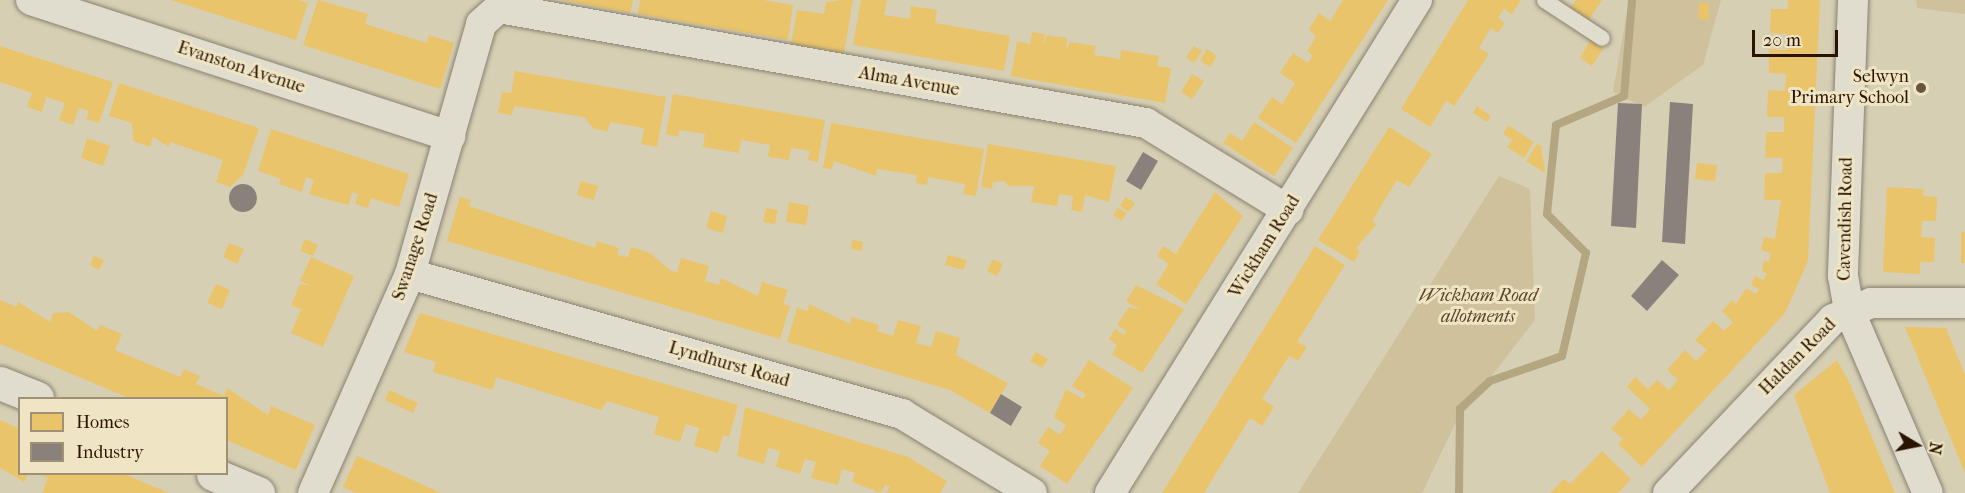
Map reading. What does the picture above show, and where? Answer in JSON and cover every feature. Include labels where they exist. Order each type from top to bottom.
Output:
[{"type":"main road","points":[[0,383],[32,397]]},
{"type":"main road","points":[[215,475],[258,493]]},
{"type":"street","name":"Evanston Avenue","points":[[31,0],[450,136]]},
{"type":"street","name":"Wickham Road","points":[[1110,493],[1417,0]]},
{"type":"street","name":"Cavendish Road","points":[[1852,0],[1843,276],[1849,310],[1928,493]]},
{"type":"street","name":"Swanage Road","points":[[313,493],[410,274],[481,24],[499,8],[507,13]]},
{"type":"street","name":"Alma Avenue","points":[[507,13],[1146,123],[1288,210]]},
{"type":"street","name":"Lyndhurst Road","points":[[410,274],[902,414],[1032,493]]},
{"type":"street","name":"Haldan Road","points":[[1668,493],[1808,343],[1849,310],[1871,303],[1965,303]]},
{"type":"lane","points":[[1544,0],[1602,38]]},
{"type":"green space","points":[[1629,0],[1721,0],[1703,65],[1644,107],[1613,92]]},
{"type":"green space","points":[[1916,0],[1965,0],[1965,14],[1917,8]]},
{"type":"green space","name":"Wickham Road allotments","points":[[1499,176],[1530,189],[1535,320],[1456,422],[1422,493],[1298,493]]},
{"type":"building: Homes","points":[[171,0],[299,0],[308,3],[296,40]]},
{"type":"building: Homes","points":[[318,0],[368,14],[365,24],[427,43],[429,35],[454,43],[440,89],[303,45]]},
{"type":"building: Homes","points":[[561,0],[633,0],[630,13]]},
{"type":"building: Homes","points":[[640,0],[763,0],[793,5],[788,40],[638,14]]},
{"type":"building: Homes","points":[[853,0],[844,53],[791,44],[797,10],[824,14],[826,2]]},
{"type":"building: Homes","points":[[861,0],[887,0],[884,15],[910,19],[911,6],[937,10],[935,23],[1010,36],[1004,71],[853,45]]},
{"type":"building: Homes","points":[[1343,0],[1388,0],[1296,143],[1258,118],[1272,97],[1282,104],[1295,83],[1280,73],[1293,53],[1308,63],[1313,55],[1307,51],[1316,37],[1309,29],[1319,13],[1330,21]]},
{"type":"building: Homes","points":[[1468,0],[1521,0],[1512,14],[1504,9],[1498,18],[1505,23],[1498,33],[1491,28],[1479,48],[1489,54],[1454,106],[1446,101],[1430,127],[1401,109]]},
{"type":"building: Homes","points":[[1576,0],[1602,0],[1589,20],[1570,9]]},
{"type":"building: Homes","points":[[1788,0],[1820,0],[1808,261],[1785,313],[1642,467],[1618,444],[1623,439],[1611,429],[1629,409],[1641,420],[1650,409],[1627,387],[1635,377],[1648,389],[1657,380],[1669,390],[1678,380],[1667,370],[1685,350],[1696,361],[1707,350],[1695,340],[1713,321],[1724,331],[1733,322],[1722,311],[1732,300],[1736,304],[1746,288],[1756,294],[1759,289],[1751,285],[1755,276],[1763,280],[1767,274],[1762,271],[1764,260],[1769,262],[1771,253],[1761,250],[1764,237],[1775,239],[1781,200],[1764,200],[1765,173],[1782,173],[1783,158],[1765,158],[1766,132],[1784,132],[1784,117],[1767,117],[1768,90],[1785,91],[1786,74],[1769,73],[1769,49],[1787,50],[1787,34],[1770,33],[1771,9],[1788,9]]},
{"type":"building: Homes","points":[[1699,3],[1709,3],[1709,20],[1698,19]]},
{"type":"building: Homes","points":[[1032,32],[1045,34],[1043,46],[1047,35],[1067,38],[1066,50],[1070,42],[1096,46],[1094,55],[1120,59],[1121,50],[1159,56],[1157,66],[1171,68],[1165,103],[1011,76],[1017,41],[1030,44]]},
{"type":"building: Homes","points":[[1591,39],[1604,47],[1592,66],[1580,58]]},
{"type":"building: Homes","points":[[0,46],[113,82],[99,123],[86,119],[89,111],[79,108],[73,125],[59,120],[65,103],[46,97],[42,112],[27,107],[32,93],[0,82]]},
{"type":"building: Homes","points":[[1194,46],[1202,51],[1194,63],[1186,57]]},
{"type":"building: Homes","points":[[1207,49],[1217,56],[1210,67],[1200,60]]},
{"type":"building: Homes","points":[[515,71],[666,97],[657,147],[641,144],[644,128],[610,122],[608,131],[594,129],[584,117],[514,106],[512,115],[498,113],[502,92],[511,93]]},
{"type":"building: Homes","points":[[1192,74],[1204,81],[1192,99],[1181,92]]},
{"type":"building: Homes","points":[[119,83],[259,128],[243,175],[230,187],[216,182],[223,160],[170,142],[169,147],[153,137],[150,147],[133,141],[132,123],[109,116]]},
{"type":"building: Homes","points":[[673,94],[825,120],[818,162],[808,160],[810,151],[791,148],[789,160],[768,157],[770,145],[741,140],[739,153],[703,147],[705,134],[679,130],[678,137],[666,134]]},
{"type":"building: Homes","points":[[1477,106],[1491,116],[1487,122],[1473,113]]},
{"type":"building: Homes","points":[[1254,122],[1293,148],[1274,176],[1223,143],[1230,133],[1242,141]]},
{"type":"building: Homes","points":[[831,123],[984,149],[976,196],[963,194],[965,184],[928,177],[927,185],[916,183],[917,175],[877,169],[876,176],[834,161],[832,169],[823,168]]},
{"type":"building: Homes","points":[[1508,125],[1534,142],[1524,158],[1507,147],[1512,140],[1503,134]]},
{"type":"building: Homes","points":[[1389,127],[1432,154],[1409,187],[1397,180],[1372,221],[1377,224],[1356,248],[1360,251],[1354,262],[1318,240]]},
{"type":"building: Homes","points":[[271,129],[409,174],[399,207],[371,198],[368,208],[355,204],[358,194],[352,192],[349,205],[309,194],[314,180],[306,177],[302,192],[279,184],[281,179],[258,171]]},
{"type":"building: Homes","points":[[87,138],[110,146],[103,166],[81,158]]},
{"type":"building: Homes","points":[[988,144],[1116,166],[1109,202],[1085,195],[1082,212],[1071,210],[1073,196],[1059,194],[1057,206],[1031,202],[1034,186],[1008,186],[1005,181],[993,182],[992,189],[981,187]]},
{"type":"building: Homes","points":[[1537,144],[1541,146],[1545,173],[1526,161]]},
{"type":"building: Homes","points":[[1697,163],[1717,165],[1715,181],[1695,179]]},
{"type":"building: Homes","points":[[581,181],[598,186],[594,200],[577,195]]},
{"type":"building: Homes","points":[[1887,187],[1924,189],[1923,196],[1937,197],[1936,221],[1922,221],[1921,237],[1935,238],[1934,262],[1920,262],[1920,274],[1883,272]]},
{"type":"building: Homes","points":[[1215,192],[1243,216],[1186,304],[1156,284],[1169,264],[1157,256],[1163,246],[1176,254]]},
{"type":"building: Homes","points":[[460,197],[471,200],[469,206],[595,248],[597,241],[619,248],[617,255],[628,257],[631,247],[650,253],[671,271],[677,272],[681,258],[709,266],[705,281],[719,285],[721,278],[758,296],[762,282],[788,290],[783,304],[790,306],[780,339],[447,241]]},
{"type":"building: Homes","points":[[1125,197],[1135,203],[1129,212],[1120,206]]},
{"type":"building: Homes","points":[[789,202],[809,206],[806,225],[786,222]]},
{"type":"building: Homes","points":[[766,208],[778,210],[775,224],[763,222]]},
{"type":"building: Homes","points":[[1118,208],[1127,213],[1121,221],[1113,215]]},
{"type":"building: Homes","points":[[711,211],[727,216],[723,233],[706,228]]},
{"type":"building: Homes","points":[[1961,232],[1965,232],[1965,263],[1961,263]]},
{"type":"building: Homes","points":[[305,239],[318,245],[313,256],[300,251]]},
{"type":"building: Homes","points":[[852,240],[863,242],[862,251],[851,249]]},
{"type":"building: Homes","points":[[229,243],[244,249],[237,264],[223,257]]},
{"type":"building: Homes","points":[[1315,246],[1345,265],[1297,342],[1307,347],[1298,361],[1289,356],[1262,399],[1274,407],[1262,426],[1250,418],[1204,493],[1162,493]]},
{"type":"building: Homes","points":[[948,255],[967,260],[963,270],[945,265]]},
{"type":"building: Homes","points":[[94,256],[104,260],[99,270],[90,265]]},
{"type":"building: Homes","points":[[311,257],[354,276],[323,347],[291,333],[301,309],[291,305],[300,284],[312,286],[300,281]]},
{"type":"building: Homes","points":[[993,259],[1003,264],[997,276],[987,271]]},
{"type":"building: Homes","points":[[216,284],[230,290],[222,309],[207,303]]},
{"type":"building: Homes","points":[[1136,285],[1184,309],[1142,373],[1112,354],[1117,345],[1109,339],[1115,329],[1124,335],[1127,331],[1117,325],[1129,307],[1140,310],[1126,301]]},
{"type":"building: Homes","points":[[0,300],[16,307],[18,302],[50,322],[53,313],[69,312],[97,331],[100,325],[122,334],[115,350],[180,377],[184,369],[200,376],[196,384],[224,396],[227,388],[268,415],[271,406],[315,425],[296,470],[228,441],[228,397],[127,397],[0,344]]},
{"type":"building: Homes","points":[[809,304],[850,324],[852,317],[879,325],[877,331],[893,336],[898,320],[921,326],[916,343],[931,347],[936,331],[960,338],[956,355],[1008,383],[990,413],[950,390],[787,342],[797,308],[808,311]]},
{"type":"building: Homes","points":[[420,313],[738,405],[729,437],[723,435],[718,453],[694,446],[699,428],[686,424],[680,442],[654,434],[659,417],[607,401],[601,410],[496,377],[493,390],[433,372],[436,362],[404,352]]},
{"type":"building: Homes","points":[[1905,327],[1946,328],[1965,375],[1965,473]]},
{"type":"building: Homes","points":[[1036,352],[1048,359],[1042,368],[1030,361]]},
{"type":"building: Homes","points":[[1089,360],[1133,388],[1067,484],[1040,466],[1050,451],[1038,443],[1048,427],[1060,435],[1066,425],[1054,417],[1066,389],[1083,399],[1086,394],[1072,386]]},
{"type":"building: Homes","points":[[1837,360],[1850,384],[1895,493],[1830,493],[1794,395]]},
{"type":"building: Homes","points":[[389,390],[418,403],[413,413],[385,400]]},
{"type":"building: Homes","points":[[745,407],[908,457],[947,481],[940,493],[886,493],[890,487],[885,485],[881,493],[852,482],[855,473],[842,469],[838,485],[811,478],[816,462],[805,459],[800,474],[776,467],[780,451],[768,448],[764,464],[737,456]]},
{"type":"building: Homes","points":[[0,420],[18,428],[18,475],[28,475],[24,482],[0,468]]},
{"type":"building: Homes","points":[[1602,451],[1631,479],[1618,493],[1550,493],[1564,479],[1570,484]]},
{"type":"building: Homes","points":[[357,456],[441,493],[356,493],[343,487]]},
{"type":"building: Homes","points":[[40,475],[126,475],[169,493],[42,493],[48,478]]},
{"type":"building: Industry","points":[[1670,102],[1693,104],[1685,244],[1662,242]]},
{"type":"building: Industry","points":[[1618,103],[1642,104],[1636,228],[1611,226]]},
{"type":"building: Industry","points":[[1143,152],[1158,161],[1141,190],[1126,181]]},
{"type":"building: Industry","points":[[243,184],[253,188],[257,198],[253,208],[243,212],[233,208],[229,198],[233,188]]},
{"type":"building: Industry","points":[[1662,260],[1679,275],[1647,311],[1631,296]]},
{"type":"building: Industry","points":[[1001,394],[1022,407],[1011,426],[990,413]]},
{"type":"waterway","points":[[1459,493],[1460,409],[1490,381],[1562,356],[1586,253],[1547,214],[1556,125],[1624,96],[1632,0]]},
{"type":"place","name":"Selwyn Primary School","points":[[1921,88]]}]
